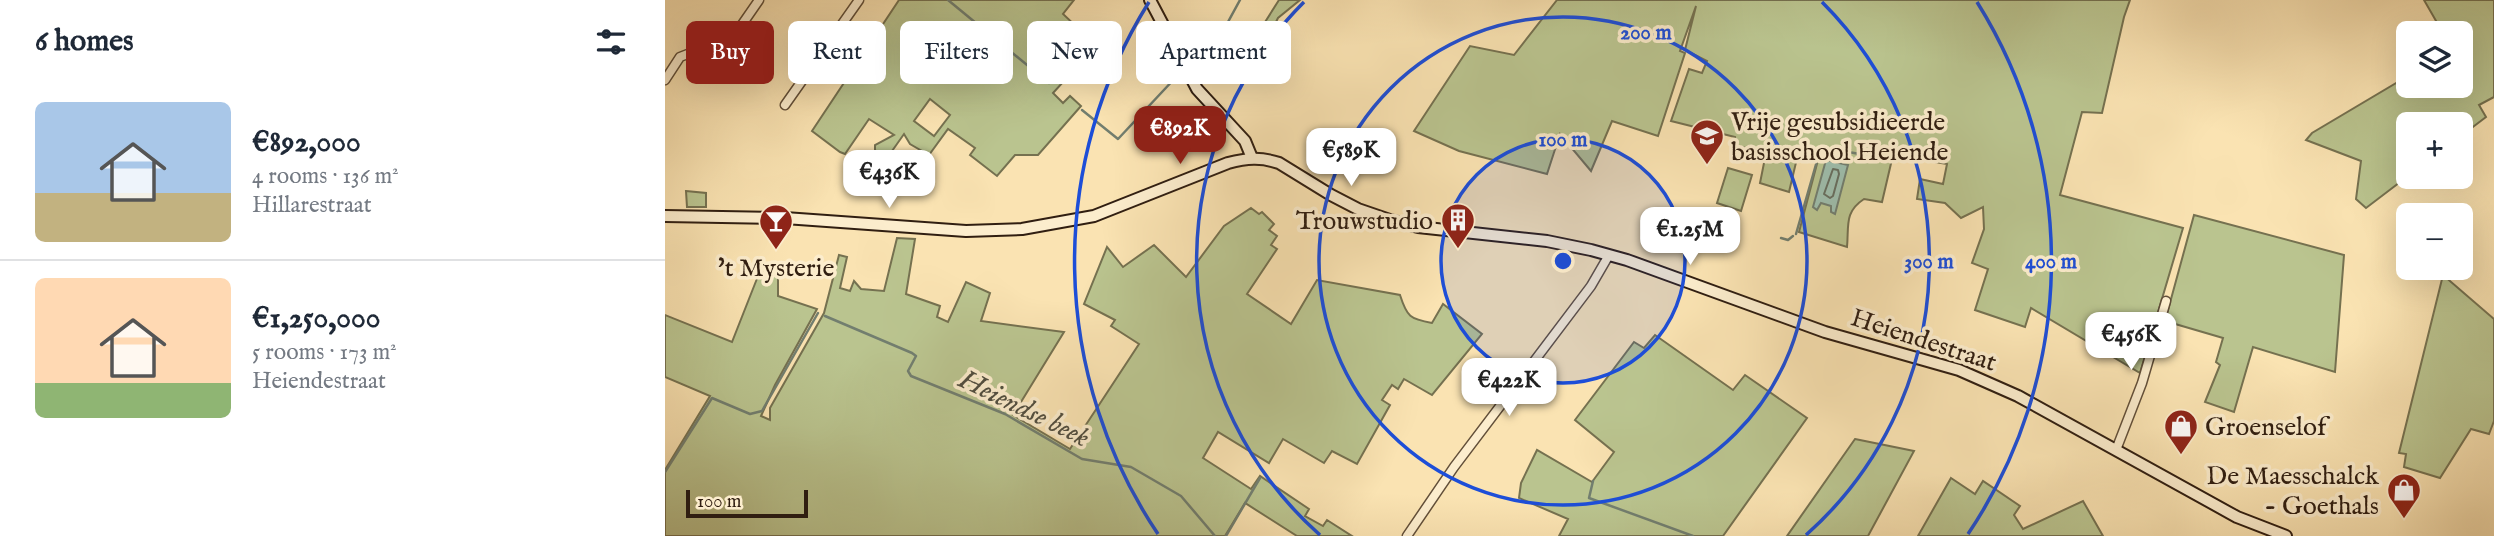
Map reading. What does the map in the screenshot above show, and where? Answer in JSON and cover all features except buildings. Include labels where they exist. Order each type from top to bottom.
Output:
[{"type":"main road","points":[[665,216],[785,218],[966,231],[1023,229],[1094,216],[1228,163],[1252,158],[1245,141],[1196,89],[1150,0]]},
{"type":"main road","name":"Heiendestraat","points":[[1252,158],[1279,163],[1358,209],[1390,220],[1444,231],[1548,241],[1609,255],[1825,332],[1959,370],[2009,392],[2237,517],[2286,536]]},
{"type":"street","points":[[665,80],[680,57],[726,38],[741,26],[759,0]]},
{"type":"street","points":[[785,105],[859,0]]},
{"type":"street","points":[[1407,536],[1454,467],[1591,286],[1609,255]]},
{"type":"street","points":[[2116,450],[2143,383],[2166,301]]},
{"type":"green space","points":[[899,0],[1074,0],[1063,14],[1070,21],[1027,21],[1027,84],[1061,84],[1053,93],[1063,103],[1070,96],[1081,106],[1038,155],[1015,155],[997,176],[970,155],[975,148],[948,129],[929,155],[910,144],[904,134],[885,161],[875,150],[875,145],[894,135],[869,119],[845,154],[812,131],[843,84],[886,84],[885,21]],"holes":[[[930,99],[950,115],[934,136],[914,121]]]},
{"type":"green space","points":[[1279,0],[1300,0],[1276,21],[1266,21]]},
{"type":"green space","points":[[1557,0],[2130,0],[2102,113],[2082,112],[2060,195],[2183,228],[2140,373],[2031,308],[2025,327],[1975,310],[1988,269],[1972,263],[1984,229],[1983,207],[1961,218],[1945,203],[1917,199],[1920,179],[1943,184],[1947,164],[1893,155],[1882,202],[1864,199],[1850,214],[1847,247],[1799,232],[1818,160],[1798,154],[1789,192],[1760,183],[1766,153],[1734,145],[1735,137],[1671,121],[1689,69],[1702,73],[1707,61],[1685,50],[1696,6],[1680,51],[1685,53],[1658,136],[1612,121],[1591,171],[1560,134],[1547,174],[1459,151],[1414,131],[1470,46],[1514,55]]},
{"type":"green space","points":[[2424,0],[2494,0],[2494,97],[2479,105],[2486,117],[2473,127],[2473,112],[2396,112],[2396,185],[2366,208],[2356,199],[2361,161],[2306,140],[2312,133],[2396,83],[2396,98],[2473,98],[2473,21],[2436,21]]},
{"type":"green space","points":[[1728,168],[1752,175],[1741,211],[1717,203]]},
{"type":"green space","points":[[686,191],[706,193],[706,207],[687,207]]},
{"type":"green space","points":[[1251,208],[1259,214],[1262,212],[1274,224],[1269,230],[1277,236],[1271,245],[1277,249],[1247,294],[1291,324],[1317,280],[1400,295],[1410,316],[1432,323],[1443,304],[1482,334],[1432,395],[1404,379],[1398,389],[1392,385],[1382,400],[1390,405],[1357,464],[1332,451],[1324,463],[1283,439],[1269,463],[1218,432],[1203,458],[1251,489],[1260,476],[1309,509],[1305,516],[1323,526],[1327,520],[1352,536],[1297,536],[1245,503],[1225,536],[665,536],[665,470],[710,396],[665,377],[665,315],[732,342],[760,271],[778,274],[778,296],[817,309],[761,416],[770,420],[770,408],[824,313],[839,255],[847,257],[840,288],[850,291],[854,281],[861,289],[884,291],[897,238],[915,239],[906,294],[940,306],[937,317],[948,322],[966,282],[990,293],[981,321],[1064,332],[1013,415],[1070,449],[1139,344],[1111,326],[1115,320],[1084,304],[1107,247],[1123,267],[1154,245],[1186,277],[1224,226]]},
{"type":"green space","points":[[2194,215],[2344,255],[2335,372],[2253,347],[2234,412],[2205,402],[2220,365],[2216,362],[2223,338],[2165,321]]},
{"type":"green space","points":[[2442,280],[2449,280],[2494,319],[2494,421],[2489,434],[2471,429],[2440,478],[2404,467],[2406,454],[2399,453]]},
{"type":"green space","points":[[1655,335],[1733,390],[1745,375],[1807,418],[1723,536],[1559,536],[1568,519],[1519,498],[1521,483],[1537,450],[1592,482],[1614,452],[1575,420],[1634,342],[1644,348]]},
{"type":"green space","points":[[1855,439],[1914,451],[1868,536],[1787,536]]},
{"type":"green space","points":[[1951,478],[1975,494],[1983,481],[2020,506],[2014,515],[2023,529],[2083,501],[2103,536],[1918,536]]},
{"type":"water","points":[[1826,160],[1848,165],[1835,214],[1831,212],[1831,206],[1821,203],[1817,210],[1813,207]]},
{"type":"waterway","points":[[948,0],[1027,65]]},
{"type":"waterway","points":[[1229,21],[1240,0]]},
{"type":"waterway","points":[[1082,110],[1118,139],[1170,84]]},
{"type":"waterway","points":[[1832,149],[1865,155]]},
{"type":"waterway","points":[[1796,234],[1819,154]]},
{"type":"waterway","points":[[1781,238],[1788,240],[1793,236]]},
{"type":"waterway","name":"Heiendse beek","points":[[665,472],[712,398],[750,414],[762,411],[818,313]]},
{"type":"waterway","name":"Heiendse beek","points":[[825,316],[912,353],[916,356],[908,371],[911,376],[1005,414],[1082,459],[1131,467],[1181,496],[1215,536]]},
{"type":"waterway","name":"Heiendse beek","points":[[1226,536],[1260,478]]},
{"type":"waterway","points":[[1593,481],[1589,498],[1693,536]]},
{"type":"place","name":"Vrije gesubsidieerde basisschool Heiende","points":[[1707,166]]},
{"type":"place","name":"Trouwstudio","points":[[1458,250]]},
{"type":"place","name":"'t Mysterie","points":[[776,251]]},
{"type":"place","name":"Groenselof","points":[[2181,456]]},
{"type":"place","name":"De Maesschalck - Goethals","points":[[2404,520]]}]
